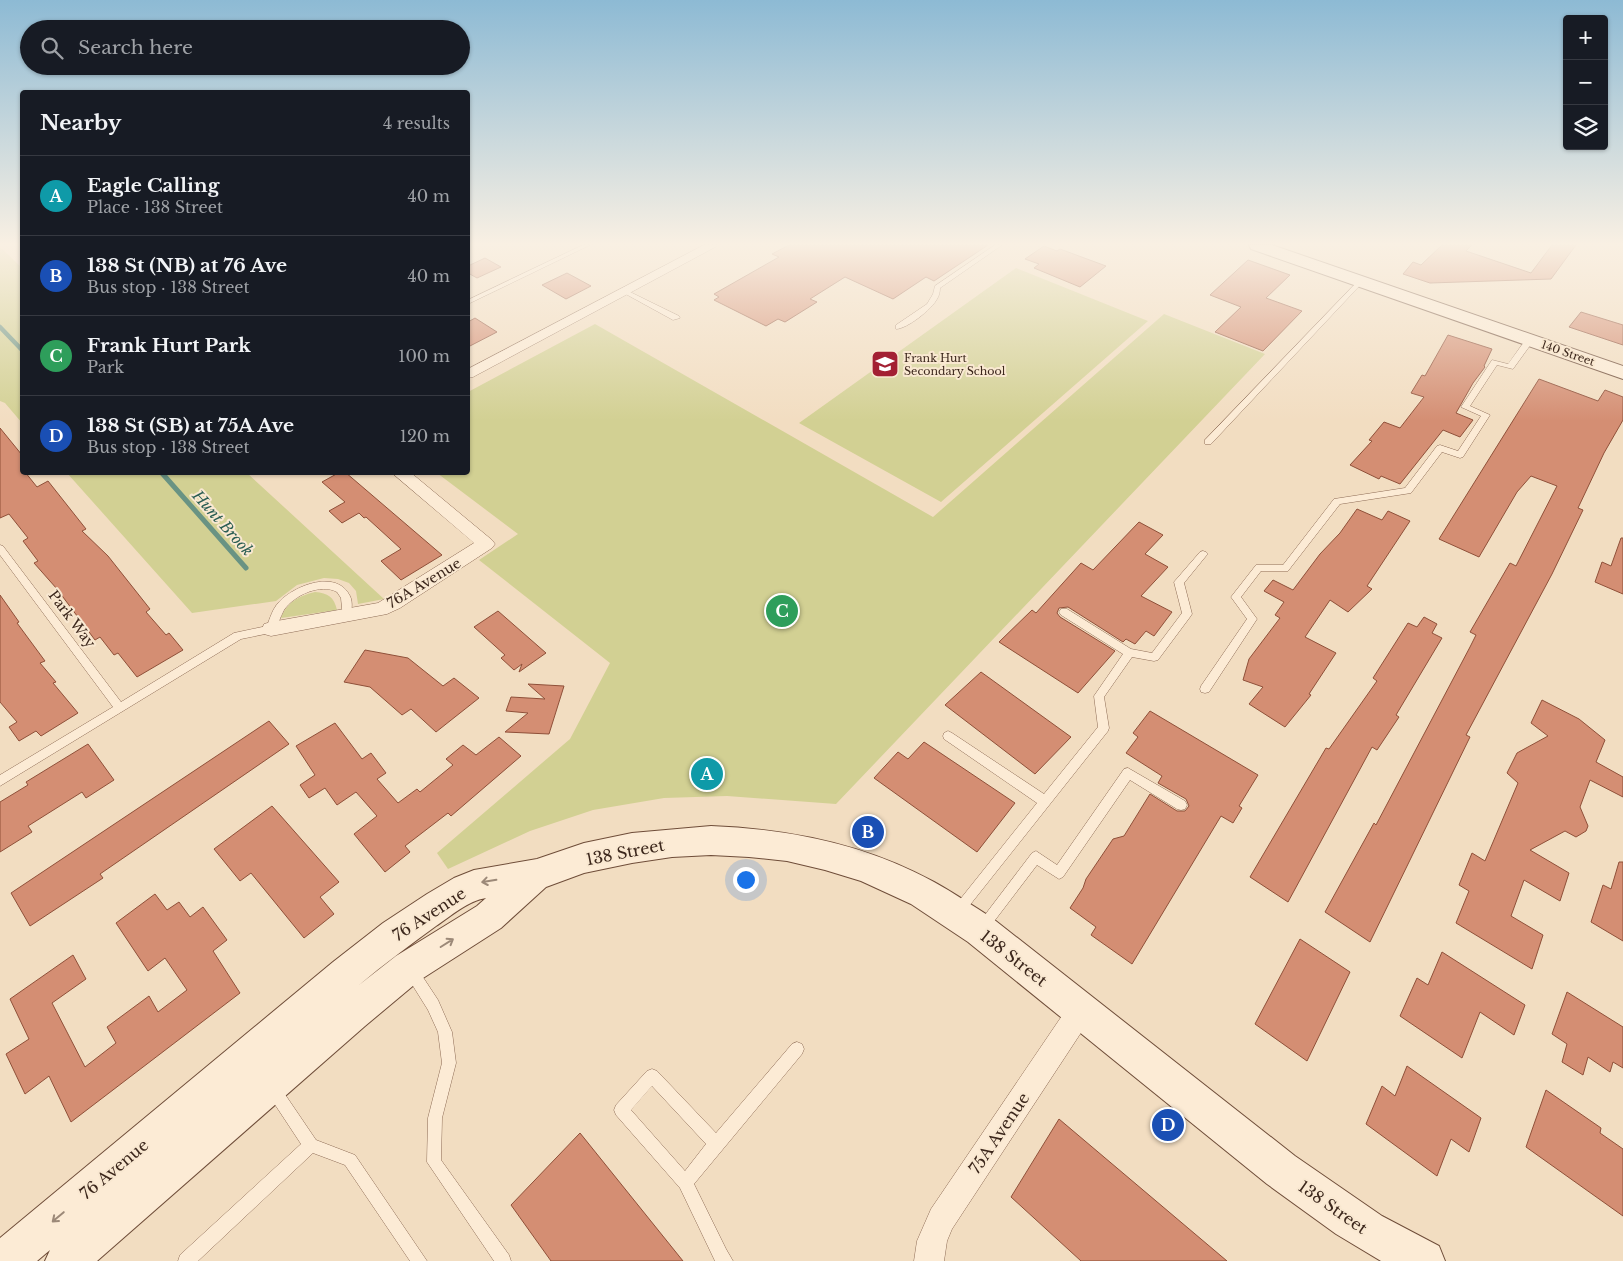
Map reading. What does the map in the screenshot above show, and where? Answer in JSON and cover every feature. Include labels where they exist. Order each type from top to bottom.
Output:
[{"type":"main road","name":"140 Street","points":[[1426,304],[1623,373]]},
{"type":"main road","name":"138 Street","points":[[537,874],[588,857],[644,846],[694,840],[735,840],[792,846],[855,864],[904,883],[968,922],[1326,1204],[1362,1229],[1424,1261]]},
{"type":"main road","name":"76 Avenue","points":[[5,1261],[324,992],[399,953],[489,917],[537,874]]},
{"type":"main road","name":"76 Avenue","points":[[66,1261],[352,1013],[399,953]]},
{"type":"main road","points":[[110,1223],[162,1154],[371,976],[381,961],[399,953]]},
{"type":"street","points":[[470,373],[600,304]]},
{"type":"street","name":"76A Avenue","points":[[270,628],[368,613],[394,603],[486,544],[403,475]]},
{"type":"street","name":"75A Avenue","points":[[929,1261],[932,1241],[941,1218],[1081,1010]]},
{"type":"lane","points":[[649,304],[676,318]]},
{"type":"lane","points":[[898,327],[932,304]]},
{"type":"lane","points":[[1208,442],[1339,304]]},
{"type":"lane","points":[[1205,689],[1252,619],[1236,597],[1259,567],[1285,569],[1338,501],[1408,491],[1440,448],[1460,455],[1486,415],[1465,407],[1495,362],[1510,367],[1530,340]]},
{"type":"lane","name":"Park Way","points":[[0,548],[120,708]]},
{"type":"lane","points":[[1064,612],[1129,653],[1154,657],[1187,614],[1178,582],[1203,554]]},
{"type":"lane","points":[[0,780],[238,636],[270,628],[275,616],[284,604],[297,593],[314,586],[330,585],[340,589],[345,596],[346,616]]},
{"type":"lane","points":[[968,922],[1046,802],[1104,728],[1099,696],[1129,653]]},
{"type":"lane","points":[[948,736],[1046,802]]},
{"type":"lane","points":[[968,922],[1036,857],[1059,872],[1128,773],[1181,805]]},
{"type":"lane","points":[[399,953],[434,1005],[445,1032],[449,1063],[435,1118],[434,1162],[504,1261]]},
{"type":"lane","points":[[685,1183],[797,1050]]},
{"type":"lane","points":[[716,1144],[652,1076],[621,1110],[685,1183],[720,1255],[725,1261]]},
{"type":"lane","points":[[270,1085],[312,1145],[350,1160],[419,1261]]},
{"type":"lane","points":[[186,1261],[312,1145]]},
{"type":"shaded area","points":[[0,304],[20,304],[20,421],[5,403],[0,401]]},
{"type":"shaded area","points":[[966,304],[1105,304],[1148,321],[941,502],[799,423]]},
{"type":"shaded area","points":[[1164,314],[1265,354],[836,804],[727,796],[664,798],[593,810],[530,831],[448,869],[437,853],[570,739],[610,663],[479,560],[518,534],[440,475],[470,475],[470,391],[595,324],[933,517]]},
{"type":"shaded area","points":[[69,475],[249,475],[384,599],[358,604],[356,591],[349,583],[338,579],[324,578],[297,585],[276,601],[192,613]]},
{"type":"shaded area","points":[[315,592],[330,596],[337,610],[281,618],[294,600]]},
{"type":"building","points":[[722,304],[814,304],[785,322],[778,319],[766,326]]},
{"type":"building","points":[[1233,304],[1282,304],[1302,311],[1263,351],[1215,332],[1241,307]]},
{"type":"building","points":[[1581,312],[1623,325],[1623,345],[1569,327]]},
{"type":"building","points":[[475,318],[497,332],[470,346],[470,321]]},
{"type":"building","points":[[1448,335],[1492,349],[1485,367],[1473,383],[1456,413],[1473,420],[1460,437],[1443,430],[1400,484],[1381,476],[1379,479],[1350,465],[1372,441],[1369,440],[1384,422],[1400,428],[1424,397],[1411,393],[1422,375],[1425,376]]},
{"type":"building","points":[[1539,379],[1598,401],[1605,390],[1623,397],[1623,420],[1604,453],[1578,508],[1583,510],[1552,574],[1466,735],[1470,737],[1370,942],[1325,912],[1374,823],[1376,825],[1470,647],[1476,635],[1470,632],[1510,563],[1516,566],[1557,486],[1531,476],[1517,492],[1479,557],[1439,539]]},
{"type":"building","points":[[0,428],[20,453],[20,475],[27,475],[37,487],[48,481],[86,529],[82,531],[108,556],[150,609],[146,612],[166,635],[169,633],[183,650],[137,677],[118,653],[114,655],[100,637],[95,640],[57,589],[34,563],[38,561],[23,541],[28,538],[9,514],[0,518]]},
{"type":"building","points":[[335,475],[349,475],[442,555],[401,580],[381,561],[401,549],[366,517],[364,518],[359,513],[342,523],[329,511],[345,502],[322,482]]},
{"type":"building","points":[[1357,509],[1382,520],[1388,511],[1410,521],[1367,586],[1372,589],[1348,612],[1330,600],[1305,637],[1336,653],[1309,694],[1311,695],[1285,727],[1249,704],[1263,687],[1243,680],[1249,659],[1280,618],[1275,615],[1284,602],[1264,591],[1273,580],[1293,590],[1320,554],[1340,533]]},
{"type":"building","points":[[1139,522],[1163,535],[1145,554],[1168,567],[1141,596],[1172,612],[1154,636],[1146,631],[1135,644],[1126,639],[1123,642],[1068,607],[1059,608],[1057,613],[1060,617],[1115,651],[1078,693],[999,642],[1032,610],[1036,613],[1081,563],[1093,570]]},
{"type":"building","points":[[1621,538],[1623,538],[1623,594],[1595,582],[1602,562],[1611,566]]},
{"type":"building","points":[[0,595],[19,622],[17,623],[45,661],[40,663],[56,682],[53,683],[78,713],[41,736],[36,731],[19,741],[9,727],[17,722],[0,702]]},
{"type":"building","points":[[498,611],[546,653],[519,672],[522,664],[514,670],[501,658],[505,655],[474,627]]},
{"type":"building","points":[[1424,617],[1437,624],[1432,633],[1442,638],[1396,715],[1399,717],[1377,750],[1372,747],[1288,902],[1250,877],[1326,748],[1329,749],[1377,681],[1373,678],[1408,623],[1417,627]]},
{"type":"building","points":[[365,650],[408,658],[443,686],[454,678],[479,698],[436,732],[411,709],[402,715],[370,687],[344,682]]},
{"type":"building","points":[[981,672],[1071,737],[1035,774],[945,705]]},
{"type":"building","points":[[528,684],[564,686],[549,734],[505,732],[528,713],[506,711],[511,697],[545,699]]},
{"type":"building","points":[[1542,700],[1579,719],[1605,740],[1596,762],[1623,777],[1623,797],[1590,780],[1580,807],[1588,826],[1586,831],[1576,837],[1565,831],[1530,850],[1569,873],[1560,901],[1524,880],[1511,916],[1543,935],[1532,969],[1456,923],[1469,891],[1459,885],[1472,853],[1485,861],[1518,783],[1507,773],[1517,753],[1548,736],[1531,723]]},
{"type":"building","points":[[1150,711],[1258,775],[1239,806],[1242,808],[1233,823],[1221,816],[1132,964],[1091,935],[1096,927],[1070,908],[1083,888],[1086,879],[1113,839],[1124,836],[1150,794],[1177,811],[1185,811],[1189,806],[1186,799],[1158,783],[1162,776],[1126,753],[1138,737],[1133,733]]},
{"type":"building","points":[[269,721],[289,744],[100,874],[103,878],[30,926],[11,893]]},
{"type":"building","points":[[335,723],[362,759],[371,753],[386,773],[377,779],[398,803],[417,789],[420,792],[453,765],[446,759],[463,745],[476,755],[499,737],[521,756],[451,816],[448,813],[405,846],[410,852],[385,872],[354,834],[377,816],[356,792],[337,805],[325,788],[309,798],[300,785],[315,775],[296,746]]},
{"type":"building","points":[[924,742],[1015,803],[977,852],[874,778],[898,752],[908,759]]},
{"type":"building","points":[[88,744],[114,780],[86,798],[82,792],[28,826],[32,832],[0,852],[0,802],[28,785],[26,782]]},
{"type":"building","points":[[272,806],[339,882],[320,897],[334,914],[304,938],[251,873],[240,881],[214,849]]},
{"type":"building","points":[[1619,862],[1623,862],[1623,941],[1591,922],[1603,885],[1611,889]]},
{"type":"building","points":[[155,894],[167,910],[179,902],[190,917],[203,907],[227,940],[213,951],[240,993],[71,1122],[49,1076],[25,1094],[6,1054],[29,1039],[10,999],[73,955],[86,979],[52,1003],[85,1067],[116,1043],[107,1027],[149,996],[158,1012],[187,990],[165,958],[148,971],[116,923]]},
{"type":"building","points":[[1300,939],[1350,972],[1307,1061],[1255,1024]]},
{"type":"building","points":[[1442,952],[1525,1005],[1514,1035],[1480,1012],[1462,1058],[1400,1016],[1417,978],[1428,985]]},
{"type":"building","points":[[1567,992],[1623,1027],[1623,1068],[1613,1062],[1610,1072],[1588,1057],[1583,1075],[1562,1062],[1567,1044],[1552,1034]]},
{"type":"building","points":[[1407,1066],[1481,1118],[1469,1152],[1451,1139],[1437,1176],[1366,1124],[1382,1086],[1395,1096]]},
{"type":"building","points":[[1546,1090],[1601,1128],[1600,1133],[1623,1149],[1623,1216],[1526,1147]]},
{"type":"building","points":[[1059,1119],[1227,1261],[1081,1261],[1011,1197]]},
{"type":"building","points":[[580,1133],[683,1261],[551,1261],[511,1205]]},
{"type":"waterway","name":"Hunt Brook","points":[[0,327],[20,348]]},
{"type":"waterway","name":"Hunt Brook","points":[[164,475],[246,568]]},
{"type":"place","name":"Frank Hurt Secondary School","points":[[885,364]]},
{"type":"place","name":"Frank Hurt Park","points":[[782,611]]},
{"type":"place","name":"Eagle Calling","points":[[707,774]]},
{"type":"place","name":"138 St (NB) at 76 Ave","points":[[868,832]]},
{"type":"place","name":"138 St (SB) at 75A Ave","points":[[1168,1125]]}]
